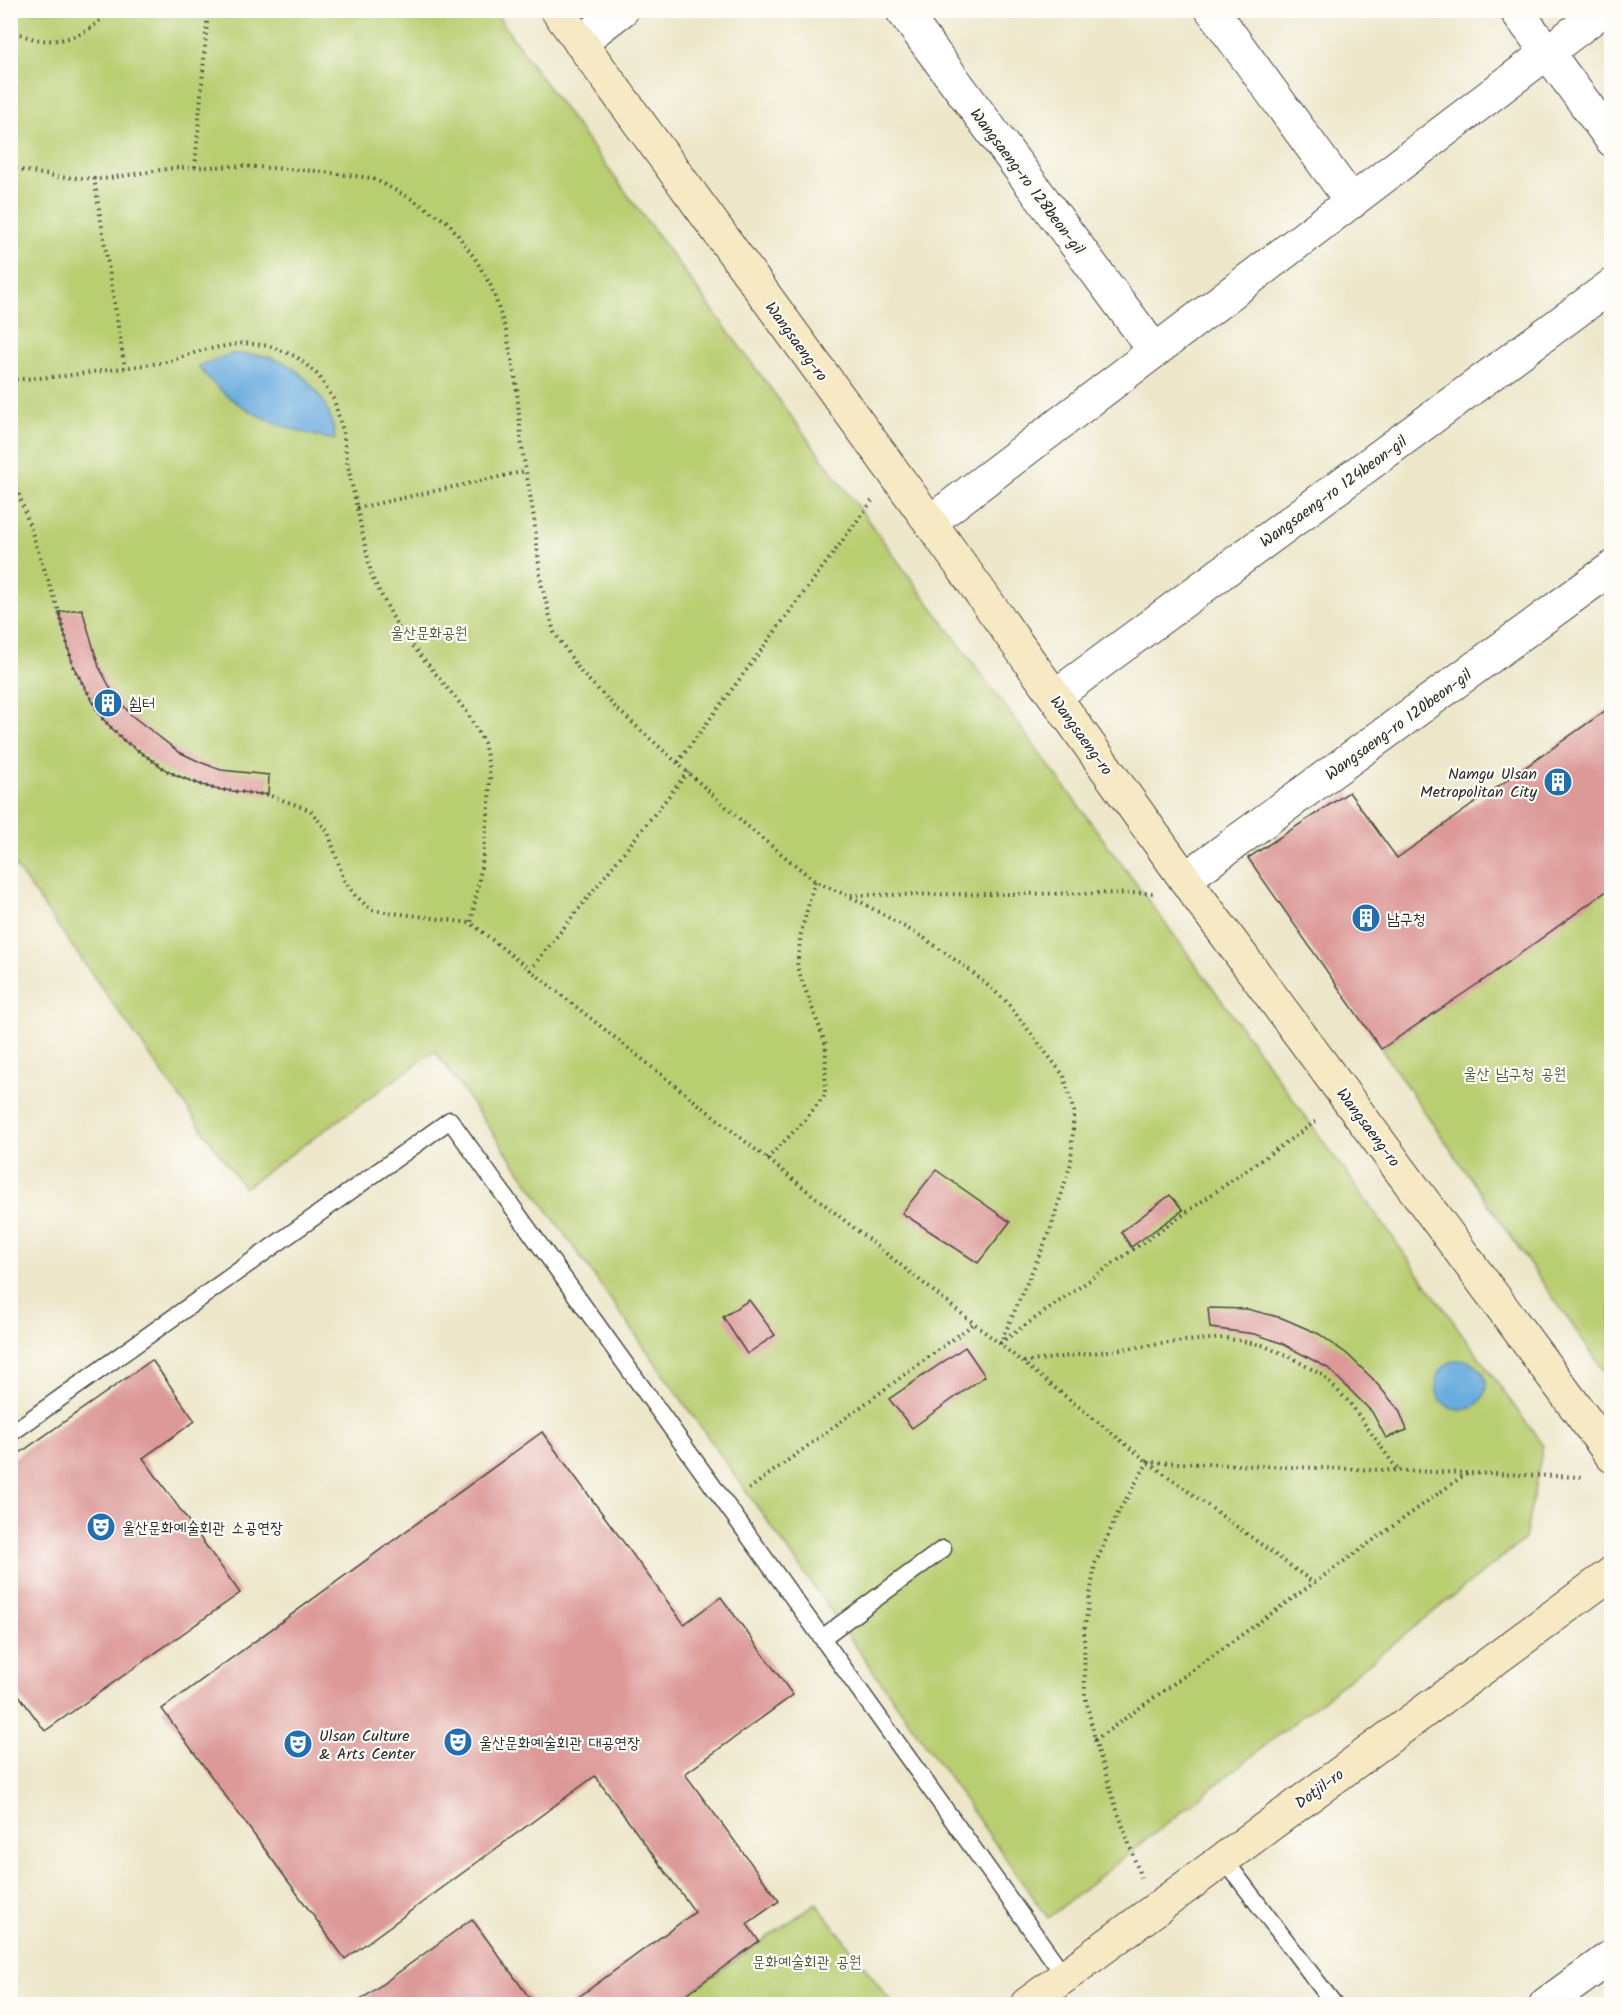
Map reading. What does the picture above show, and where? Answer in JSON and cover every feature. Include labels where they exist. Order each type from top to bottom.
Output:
[{"type":"main road","name":"Wangsaeng-ro","points":[[557,10],[930,522],[1190,886],[1348,1100],[1600,1466]]},
{"type":"main road","name":"Dotjil-ro","points":[[1027,2004],[1611,1573]]},
{"type":"street","points":[[580,42],[622,10]]},
{"type":"street","name":"Wangsaeng-ro 128beon-gil","points":[[902,10],[1155,351]]},
{"type":"street","points":[[1212,10],[1352,202]]},
{"type":"street","points":[[1516,10],[1611,140]]},
{"type":"street","points":[[930,522],[1604,10]]},
{"type":"street","name":"Wangsaeng-ro 124beon-gil","points":[[1054,696],[1611,285]]},
{"type":"street","name":"Wangsaeng-ro 120beon-gil","points":[[1190,886],[1611,568]]},
{"type":"street","points":[[1546,2004],[1611,1958]]},
{"type":"lane","points":[[10,1434],[450,1120],[1064,1975]]},
{"type":"lane","points":[[822,1638],[943,1549]]},
{"type":"lane","points":[[1223,1858],[1334,2004]]},
{"type":"path","points":[[11,31],[36,40],[61,40],[84,33],[104,17],[108,10]]},
{"type":"path","points":[[195,167],[208,10]]},
{"type":"path","points":[[10,168],[59,177],[103,179],[173,168],[242,166],[316,171],[372,178],[410,198],[449,223],[476,260],[492,288],[506,331],[516,380],[541,583],[554,632],[581,672],[616,708],[753,831],[815,880],[924,938],[968,969],[1005,1000],[1064,1076],[1074,1112],[1071,1163],[1050,1231],[1000,1344]]},
{"type":"path","points":[[94,178],[125,368]]},
{"type":"path","points":[[10,380],[167,362],[203,350],[243,344],[270,346],[297,357],[319,376],[334,400],[343,431],[348,467],[372,577],[399,629],[467,712],[484,743],[490,771],[489,806],[482,864],[471,923]]},
{"type":"path","points":[[357,508],[526,471]]},
{"type":"path","points":[[678,762],[893,472]]},
{"type":"path","points":[[10,479],[16,486],[59,612],[73,666],[102,718],[123,740],[169,772],[193,782],[215,789],[268,795],[310,810],[328,832],[344,880],[355,895],[371,910],[471,923],[1148,1462],[1314,1583]]},
{"type":"path","points":[[530,970],[688,771]]},
{"type":"path","points":[[767,1159],[805,1120],[825,1095],[826,1045],[797,967],[801,932],[815,880]]},
{"type":"path","points":[[847,895],[1190,886]]},
{"type":"path","points":[[1000,1344],[1348,1100]]},
{"type":"path","points":[[727,1505],[975,1323]]},
{"type":"path","points":[[1023,1362],[1225,1338],[1262,1345],[1322,1375],[1349,1402],[1397,1470]]},
{"type":"path","points":[[1148,1462],[1468,1473],[1600,1466]]},
{"type":"path","points":[[1148,1462],[1119,1511],[1095,1564],[1084,1632],[1084,1695],[1116,1807],[1152,1910]]},
{"type":"path","points":[[1095,1740],[1468,1473]]},
{"type":"green space","name":"울산문화공원","points":[[10,11],[494,11],[1210,984],[1543,1446],[1525,1539],[1048,1918],[435,1051],[244,1188],[11,860]]},
{"type":"green space","name":"울산 남구청 공원","points":[[1611,887],[1611,1381],[1381,1049]]},
{"type":"green space","name":"문화예술회관 공원","points":[[816,1903],[889,1999],[882,2004],[673,2004]]},
{"type":"water","points":[[231,354],[252,354],[278,360],[303,376],[322,399],[333,426],[335,440],[277,424],[259,416],[226,395],[198,366]]},
{"type":"water","points":[[1456,1360],[1466,1360],[1479,1367],[1486,1380],[1486,1390],[1479,1403],[1466,1410],[1456,1410],[1447,1406],[1440,1399],[1436,1390],[1436,1380],[1440,1371],[1447,1364]]},
{"type":"building","name":"쉼터","points":[[82,609],[99,667],[112,691],[131,715],[179,752],[200,762],[221,770],[269,775],[268,795],[215,789],[193,782],[169,772],[123,740],[102,718],[73,666],[59,612]]},
{"type":"building","points":[[1612,706],[1612,887],[1485,979],[1381,1049],[1248,858],[1349,792],[1397,858]]},
{"type":"building","points":[[936,1170],[1010,1222],[978,1263],[902,1213]]},
{"type":"building","points":[[1170,1195],[1183,1210],[1131,1247],[1121,1232]]},
{"type":"building","points":[[749,1300],[775,1335],[747,1354],[723,1317]]},
{"type":"building","points":[[1208,1308],[1247,1309],[1282,1318],[1319,1334],[1347,1354],[1372,1378],[1399,1410],[1407,1430],[1386,1438],[1372,1412],[1328,1368],[1281,1343],[1255,1334],[1210,1328]]},
{"type":"building","points":[[965,1347],[985,1376],[912,1428],[889,1399]]},
{"type":"building","name":"울산문화예술회관 소공연장","points":[[152,1360],[195,1421],[143,1458],[240,1593],[45,1731],[10,1683],[10,1460]]},
{"type":"building","name":"울산문화예술회관 대공연장","points":[[542,1432],[684,1624],[721,1597],[793,1695],[685,1774],[779,1901],[747,1924],[759,1941],[673,2004],[569,2004],[695,1912],[595,1776],[345,1959],[162,1709]]},
{"type":"building","points":[[472,1919],[534,2004],[355,2004]]},
{"type":"place","name":"쉼터","points":[[108,703]]},
{"type":"place","name":"Namgu Ulsan Metropolitan City","points":[[1558,782]]},
{"type":"place","name":"남구청","points":[[1366,918]]},
{"type":"place","name":"울산문화예술회관 소공연장","points":[[101,1527]]},
{"type":"place","name":"울산문화예술회관 대공연장","points":[[458,1742]]},
{"type":"place","name":"Ulsan Culture & Arts Center","points":[[298,1744]]}]
